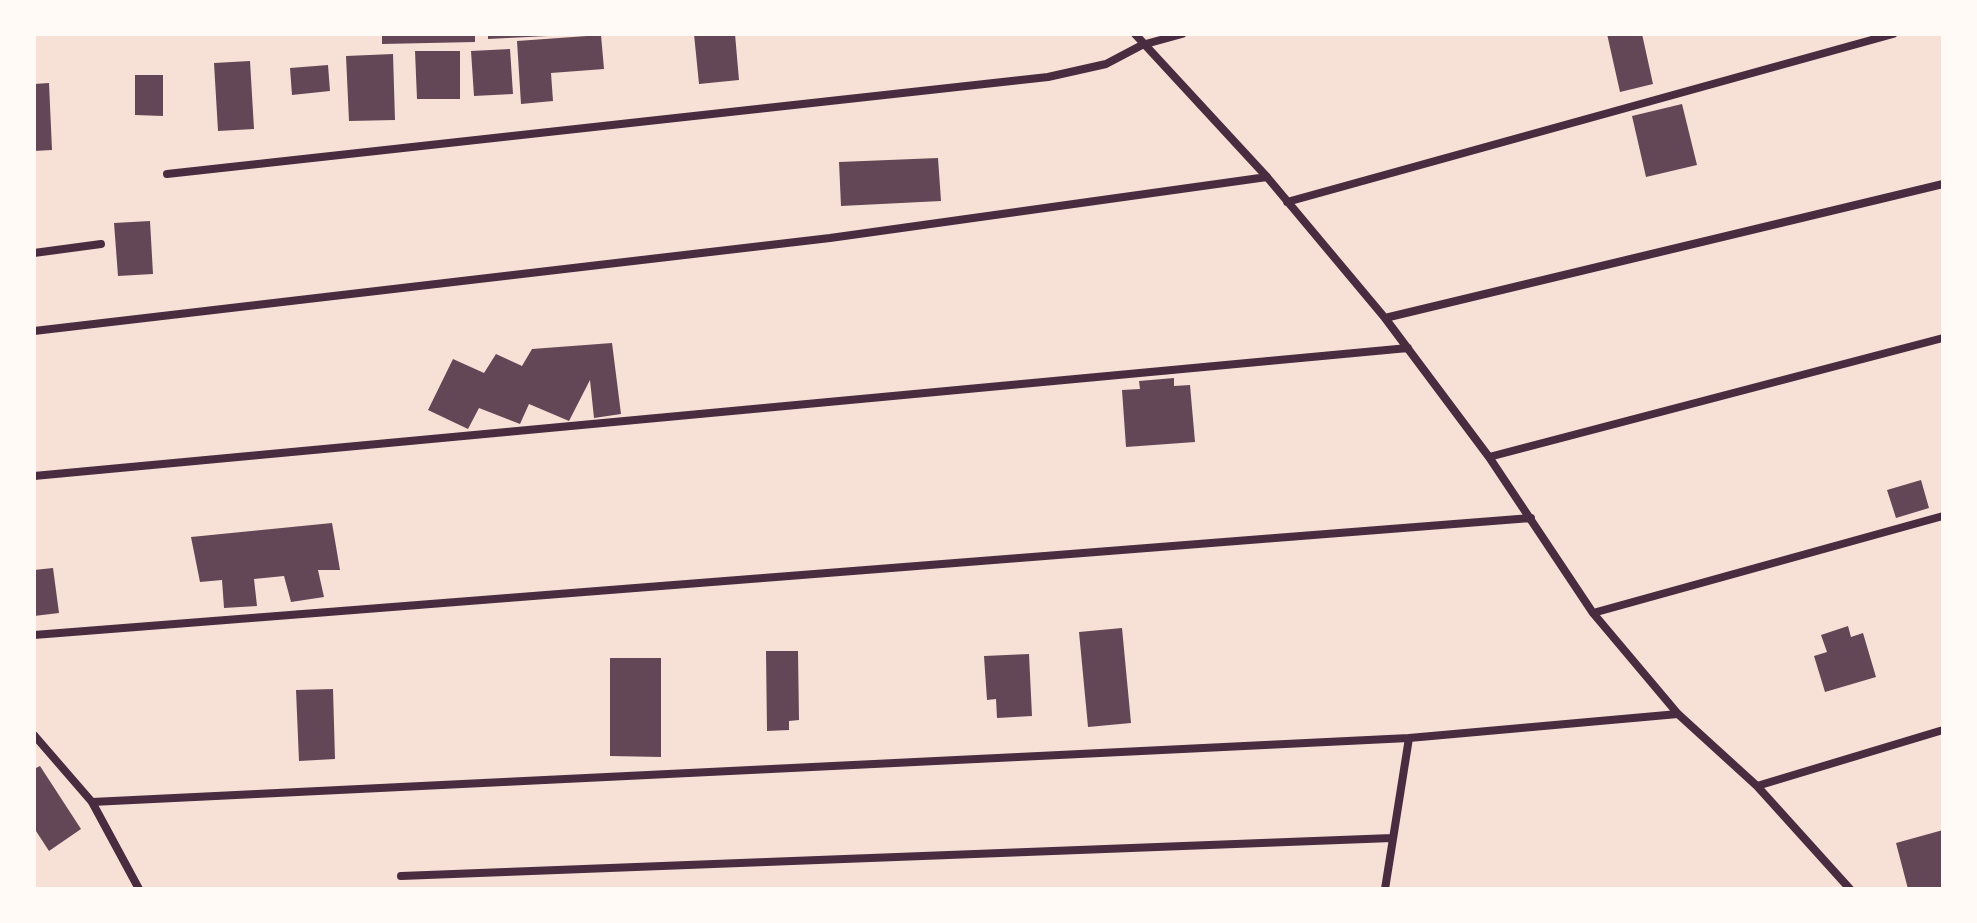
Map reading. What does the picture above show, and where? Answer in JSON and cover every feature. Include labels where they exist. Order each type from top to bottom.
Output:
[{"type":"street","points":[[1135,34],[1267,177],[1385,318],[1489,457],[1593,613],[1678,714],[1757,786],[1850,889]]},
{"type":"street","points":[[167,174],[1048,77],[1106,64],[1142,45],[1182,34]]},
{"type":"street","points":[[1287,202],[1893,34]]},
{"type":"street","points":[[34,331],[830,238],[1267,177]]},
{"type":"street","points":[[1385,318],[1943,184]]},
{"type":"street","points":[[34,253],[101,244]]},
{"type":"street","points":[[1489,457],[1943,338]]},
{"type":"street","points":[[34,476],[1408,348]]},
{"type":"street","points":[[1593,613],[1943,516]]},
{"type":"street","points":[[34,635],[1531,518]]},
{"type":"street","points":[[92,802],[1409,738],[1678,714]]},
{"type":"street","points":[[1757,786],[1943,730]]},
{"type":"street","points":[[34,735],[92,802],[139,889]]},
{"type":"street","points":[[1385,889],[1409,738]]},
{"type":"street","points":[[401,876],[1392,838]]},
{"type":"building","points":[[382,34],[475,34],[475,42],[382,44]]},
{"type":"building","points":[[488,34],[548,34],[548,36],[488,39]]},
{"type":"building","points":[[694,34],[735,34],[739,80],[699,84]]},
{"type":"building","points":[[1607,34],[1642,34],[1653,84],[1620,92]]},
{"type":"building","points":[[601,35],[604,69],[551,73],[553,101],[521,104],[517,41]]},
{"type":"building","points":[[510,49],[513,94],[474,96],[471,51]]},
{"type":"building","points":[[415,51],[460,51],[460,99],[417,99]]},
{"type":"building","points":[[393,54],[395,120],[349,121],[346,56]]},
{"type":"building","points":[[250,61],[254,129],[218,131],[214,63]]},
{"type":"building","points":[[328,65],[330,91],[292,95],[290,68]]},
{"type":"building","points":[[135,75],[163,75],[163,116],[135,115]]},
{"type":"building","points":[[49,83],[52,150],[34,151],[34,84]]},
{"type":"building","points":[[1682,104],[1697,165],[1646,177],[1632,116]]},
{"type":"building","points":[[938,158],[941,201],[841,206],[839,162]]},
{"type":"building","points":[[150,221],[153,274],[118,276],[114,223]]},
{"type":"building","points":[[612,343],[621,414],[594,418],[590,380],[569,421],[529,404],[520,424],[479,408],[468,429],[428,410],[453,359],[484,373],[496,354],[522,366],[532,349]]},
{"type":"building","points":[[1174,378],[1174,386],[1190,385],[1195,442],[1126,447],[1122,390],[1140,389],[1139,381]]},
{"type":"building","points":[[1921,480],[1929,508],[1896,518],[1887,490]]},
{"type":"building","points":[[332,523],[340,570],[318,570],[324,597],[291,602],[284,576],[254,579],[257,606],[224,608],[222,580],[200,582],[191,537]]},
{"type":"building","points":[[53,568],[59,613],[34,616],[34,570]]},
{"type":"building","points":[[1848,626],[1851,637],[1863,633],[1876,677],[1825,692],[1814,656],[1827,652],[1821,635]]},
{"type":"building","points":[[1122,628],[1131,723],[1088,727],[1079,632]]},
{"type":"building","points":[[766,651],[798,651],[799,720],[789,721],[789,730],[767,731]]},
{"type":"building","points":[[1029,654],[1032,716],[997,718],[996,699],[987,700],[984,656]]},
{"type":"building","points":[[610,658],[661,658],[661,757],[610,756]]},
{"type":"building","points":[[333,689],[335,759],[299,761],[296,690]]},
{"type":"building","points":[[40,766],[81,829],[49,851],[34,828],[34,769]]},
{"type":"building","points":[[1943,830],[1943,889],[1908,889],[1896,843]]}]
